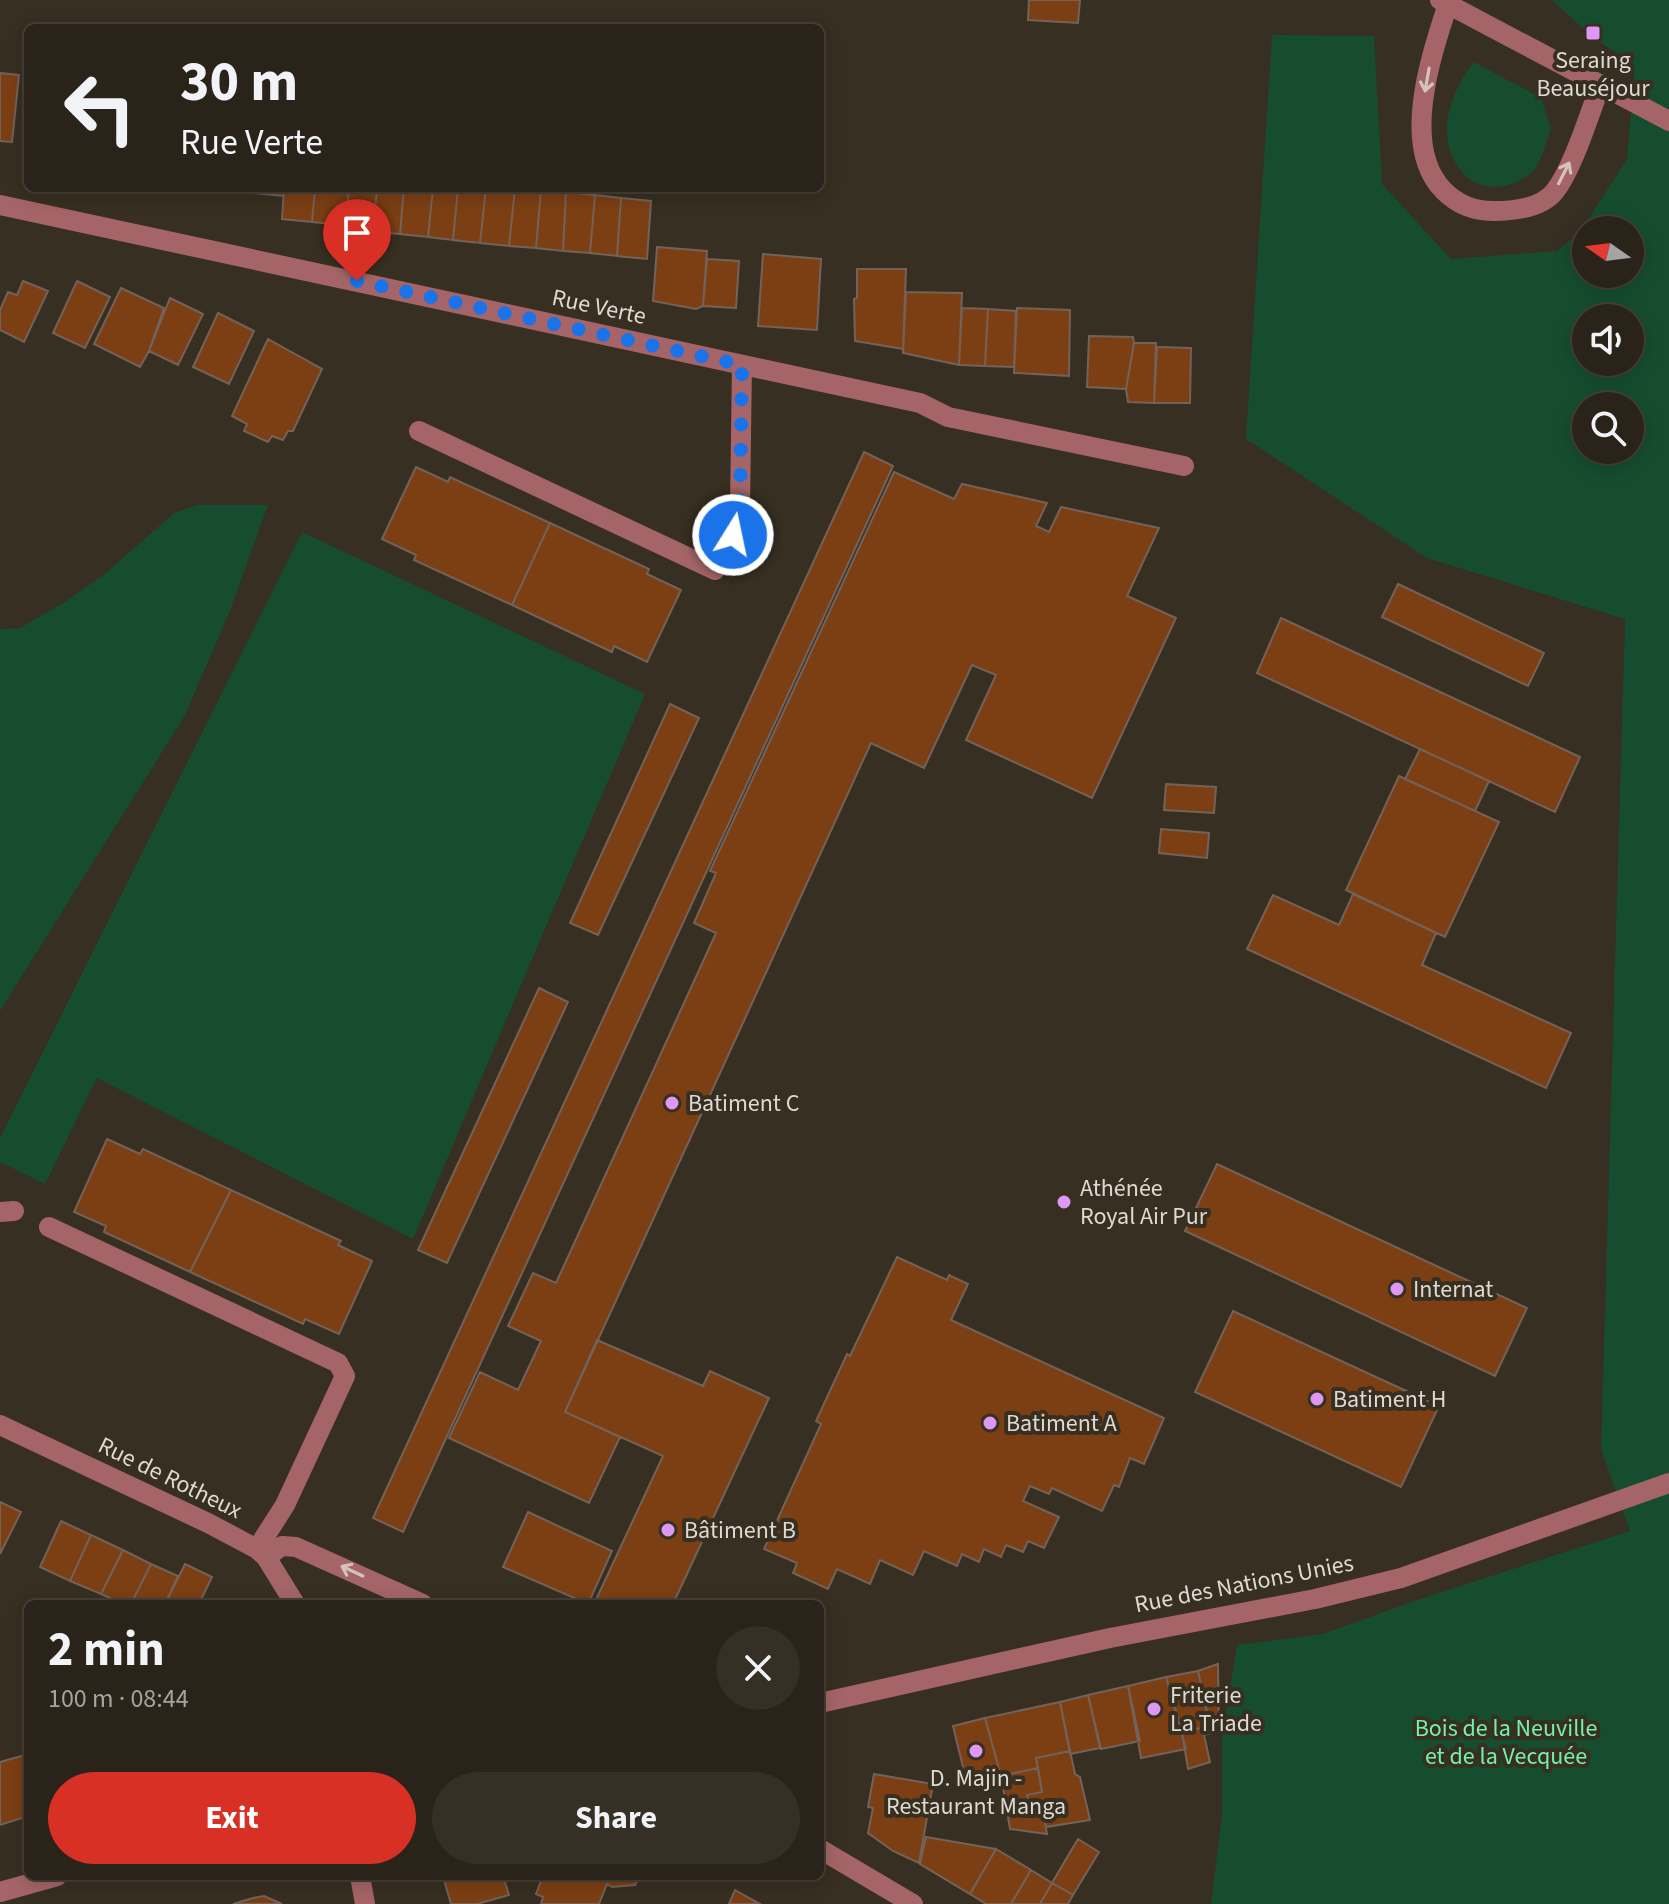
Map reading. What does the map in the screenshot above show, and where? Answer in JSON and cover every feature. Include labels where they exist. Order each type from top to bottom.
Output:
[{"type":"street","points":[[1601,84],[1568,167],[1555,191],[1539,204],[1495,211],[1475,210],[1455,202],[1437,184],[1427,164],[1422,140],[1426,80],[1444,2],[1601,84],[1669,121]]},
{"type":"street","name":"Rue Verte","points":[[0,205],[920,403],[948,417],[1184,466]]},
{"type":"street","points":[[419,431],[715,570],[733,535],[740,506],[742,365]]},
{"type":"street","points":[[49,1227],[338,1363],[345,1376],[261,1553]]},
{"type":"street","name":"Rue de Rotheux","points":[[0,1425],[208,1523],[261,1553]]},
{"type":"street","name":"Rue des Nations Unies","points":[[824,1702],[1110,1638],[1315,1599],[1401,1578],[1669,1483]]},
{"type":"street","points":[[261,1553],[282,1546],[296,1547],[414,1600]]},
{"type":"street","points":[[261,1553],[292,1600]]},
{"type":"street","points":[[824,1851],[913,1904]]},
{"type":"street","points":[[0,1892],[43,1880]]},
{"type":"street","points":[[361,1880],[365,1904]]},
{"type":"green space","name":"Bois de la Neuville et de la Vecquée","points":[[1552,0],[1669,0],[1669,1904],[1211,1904],[1222,1814],[1222,1740],[1237,1645],[1323,1634],[1630,1531],[1601,1449],[1625,619],[1427,558],[1246,439],[1272,35],[1374,36],[1382,184],[1451,259],[1557,251],[1572,239],[1572,288],[1644,288],[1644,216],[1590,216],[1627,159],[1635,65],[1596,40]]},
{"type":"green space","points":[[1474,62],[1541,98],[1551,129],[1535,169],[1511,184],[1492,187],[1472,181],[1455,161],[1449,147],[1448,117],[1452,102]]},
{"type":"green space","points":[[198,505],[268,505],[228,616],[184,717],[0,1011],[0,629],[20,628],[65,602],[106,573],[174,513]]},
{"type":"green space","points":[[302,532],[645,694],[413,1239],[97,1078],[45,1184],[0,1162],[0,1138]]},
{"type":"building","points":[[1029,0],[1080,0],[1078,23],[1028,20]]},
{"type":"building","points":[[0,73],[19,75],[12,142],[0,141]]},
{"type":"building","points":[[254,192],[284,192],[283,196]]},
{"type":"building","points":[[284,192],[315,192],[312,222],[282,219]]},
{"type":"building","points":[[315,192],[349,192],[345,225],[312,222]]},
{"type":"building","points":[[349,192],[377,192],[373,232],[345,229]]},
{"type":"building","points":[[377,192],[404,192],[400,234],[373,232]]},
{"type":"building","points":[[404,192],[433,192],[428,237],[400,234]]},
{"type":"building","points":[[433,192],[458,192],[453,240],[428,237]]},
{"type":"building","points":[[458,192],[486,192],[480,243],[453,240]]},
{"type":"building","points":[[486,192],[515,192],[509,246],[480,243]]},
{"type":"building","points":[[515,192],[541,192],[536,248],[509,246]]},
{"type":"building","points":[[541,192],[566,192],[563,251],[536,248]]},
{"type":"building","points":[[566,192],[595,195],[590,253],[563,251]]},
{"type":"building","points":[[595,195],[621,198],[617,256],[590,253]]},
{"type":"building","points":[[621,198],[651,201],[647,259],[617,256]]},
{"type":"building","points":[[657,247],[707,251],[703,306],[696,309],[653,301]]},
{"type":"building","points":[[763,254],[821,259],[817,330],[758,326]]},
{"type":"building","points":[[707,259],[739,261],[736,308],[703,306]]},
{"type":"building","points":[[857,269],[906,269],[903,349],[855,341]]},
{"type":"building","points":[[23,281],[48,291],[24,342],[0,330],[0,310],[8,292],[17,295]]},
{"type":"building","points":[[77,281],[110,297],[85,348],[53,333]]},
{"type":"building","points":[[121,288],[164,308],[140,367],[94,344]]},
{"type":"building","points":[[906,292],[962,293],[959,365],[903,353]]},
{"type":"building","points":[[170,298],[203,314],[178,365],[149,351]]},
{"type":"building","points":[[962,308],[988,309],[985,366],[959,365]]},
{"type":"building","points":[[1017,308],[1070,310],[1069,376],[1014,373]]},
{"type":"building","points":[[988,309],[1016,311],[1014,367],[985,366]]},
{"type":"building","points":[[218,313],[254,331],[229,384],[193,367]]},
{"type":"building","points":[[1089,336],[1133,337],[1126,389],[1087,387]]},
{"type":"building","points":[[268,339],[322,369],[293,431],[288,431],[283,440],[272,436],[268,442],[244,431],[247,424],[232,416]]},
{"type":"building","points":[[1134,343],[1156,343],[1154,403],[1128,402],[1126,389]]},
{"type":"building","points":[[1157,347],[1191,348],[1190,403],[1154,403]]},
{"type":"building","points":[[864,452],[893,466],[403,1532],[373,1518]]},
{"type":"building","points":[[416,467],[448,482],[450,477],[550,523],[512,605],[414,560],[416,555],[382,539]]},
{"type":"building","name":"Batiment C","points":[[894,472],[954,499],[962,484],[1047,503],[1036,526],[1049,532],[1061,507],[1159,528],[1127,596],[1176,618],[1092,798],[966,740],[996,675],[972,665],[924,768],[871,743],[565,1412],[620,1437],[589,1503],[449,1438],[480,1372],[518,1390],[541,1341],[508,1326],[533,1273],[556,1283],[716,933],[694,923],[716,873],[710,871]]},
{"type":"building","points":[[550,523],[649,569],[647,574],[681,590],[647,662],[614,646],[612,652],[512,605]]},
{"type":"building","points":[[1398,584],[1544,653],[1528,686],[1382,617]]},
{"type":"building","points":[[1281,618],[1580,757],[1555,812],[1257,673]]},
{"type":"building","points":[[670,704],[699,718],[598,935],[570,923]]},
{"type":"building","points":[[1420,749],[1489,781],[1475,811],[1405,779]]},
{"type":"building","points":[[1399,776],[1499,822],[1445,937],[1346,890]]},
{"type":"building","points":[[1166,784],[1216,787],[1214,813],[1164,810]]},
{"type":"building","points":[[1161,829],[1209,833],[1207,858],[1159,853]]},
{"type":"building","points":[[1353,894],[1436,933],[1422,965],[1571,1033],[1546,1088],[1247,949],[1273,895],[1339,925]]},
{"type":"building","points":[[539,988],[568,1002],[447,1263],[418,1250]]},
{"type":"building","points":[[107,1139],[140,1154],[143,1149],[231,1190],[190,1272],[104,1232],[106,1226],[74,1212]]},
{"type":"building","name":"Internat","points":[[1217,1164],[1527,1308],[1495,1376],[1185,1231]]},
{"type":"building","points":[[231,1190],[341,1241],[338,1245],[372,1261],[339,1334],[305,1319],[303,1324],[190,1272]]},
{"type":"building","name":"Batiment A","points":[[897,1257],[947,1280],[949,1275],[968,1284],[951,1320],[1164,1418],[1144,1464],[1130,1458],[1119,1487],[1114,1485],[1102,1511],[1052,1488],[1049,1494],[1030,1486],[1023,1501],[1059,1517],[1044,1548],[1028,1541],[1023,1552],[1006,1545],[1001,1557],[984,1549],[979,1562],[962,1554],[957,1566],[924,1551],[913,1575],[880,1560],[870,1584],[837,1569],[828,1589],[793,1573],[797,1563],[764,1549],[821,1424],[816,1421]]},
{"type":"building","name":"Batiment H","points":[[1233,1311],[1439,1406],[1401,1487],[1195,1392]]},
{"type":"building","name":"Bâtiment B","points":[[597,1340],[703,1386],[710,1371],[769,1398],[675,1600],[596,1600],[663,1456],[565,1412]]},
{"type":"building","points":[[0,1502],[21,1512],[0,1554]]},
{"type":"building","points":[[528,1512],[612,1551],[590,1600],[579,1600],[503,1567]]},
{"type":"building","points":[[61,1521],[91,1535],[70,1581],[40,1567]]},
{"type":"building","points":[[91,1535],[123,1550],[101,1594],[70,1581]]},
{"type":"building","points":[[123,1550],[151,1564],[133,1600],[114,1600],[101,1594]]},
{"type":"building","points":[[151,1564],[178,1576],[167,1600],[133,1600]]},
{"type":"building","points":[[185,1564],[212,1577],[201,1600],[167,1600]]},
{"type":"building","points":[[1218,1664],[1219,1731],[1204,1735],[1210,1762],[1188,1769],[1182,1732],[1210,1726],[1198,1671]]},
{"type":"building","points":[[1198,1671],[1210,1726],[1182,1732],[1166,1677]]},
{"type":"building","name":"Friterie La Triade","points":[[1166,1677],[1186,1749],[1141,1758],[1128,1686]]},
{"type":"building","points":[[1128,1686],[1140,1741],[1101,1749],[1088,1695]]},
{"type":"building","points":[[1088,1695],[1100,1748],[1070,1754],[1060,1702]]},
{"type":"building","points":[[1060,1702],[1070,1751],[1036,1758],[1038,1768],[1001,1776],[985,1718]]},
{"type":"building","name":"D. Majin - Restaurant Manga","points":[[985,1718],[1001,1776],[967,1784],[953,1726]]},
{"type":"building","points":[[1070,1751],[1090,1820],[1046,1827],[1042,1805],[1030,1808],[1027,1795],[1042,1792],[1036,1758]]},
{"type":"building","points":[[24,1755],[24,1817],[0,1825],[0,1762]]},
{"type":"building","points":[[1038,1768],[1042,1792],[1027,1795],[1030,1808],[1042,1805],[1047,1834],[1010,1829],[1001,1776]]},
{"type":"building","points":[[874,1774],[933,1784],[919,1863],[893,1851],[868,1833],[873,1808],[868,1807]]},
{"type":"building","points":[[926,1837],[996,1849],[970,1894],[920,1864]]},
{"type":"building","points":[[1078,1839],[1099,1852],[1073,1895],[1052,1883]]},
{"type":"building","points":[[996,1849],[1031,1870],[1011,1904],[986,1904],[970,1894]]},
{"type":"building","points":[[1031,1870],[1052,1883],[1040,1904],[1011,1904]]},
{"type":"building","points":[[444,1880],[504,1880],[509,1895],[477,1904],[451,1904]]},
{"type":"building","points":[[541,1880],[637,1880],[635,1885],[612,1887],[607,1884],[599,1904],[541,1904],[543,1897],[536,1894]]},
{"type":"building","points":[[1052,1883],[1073,1895],[1068,1904],[1040,1904]]},
{"type":"building","points":[[735,1890],[760,1904],[729,1904]]},
{"type":"building","points":[[264,1896],[282,1904],[233,1904],[253,1898]]},
{"type":"place","name":"Seraing Beauséjour","points":[[1593,33]]},
{"type":"place","name":"Batiment C","points":[[672,1103]]},
{"type":"place","name":"Athénée Royal Air Pur","points":[[1064,1202]]},
{"type":"place","name":"Internat","points":[[1397,1289]]},
{"type":"place","name":"Batiment H","points":[[1317,1399]]},
{"type":"place","name":"Batiment A","points":[[990,1423]]},
{"type":"place","name":"Bâtiment B","points":[[668,1530]]},
{"type":"place","name":"Friterie La Triade","points":[[1154,1709]]},
{"type":"place","name":"D. Majin - Restaurant Manga","points":[[976,1751]]},
{"type":"route","points":[[357,281],[742,365],[740,506],[733,535]]}]
